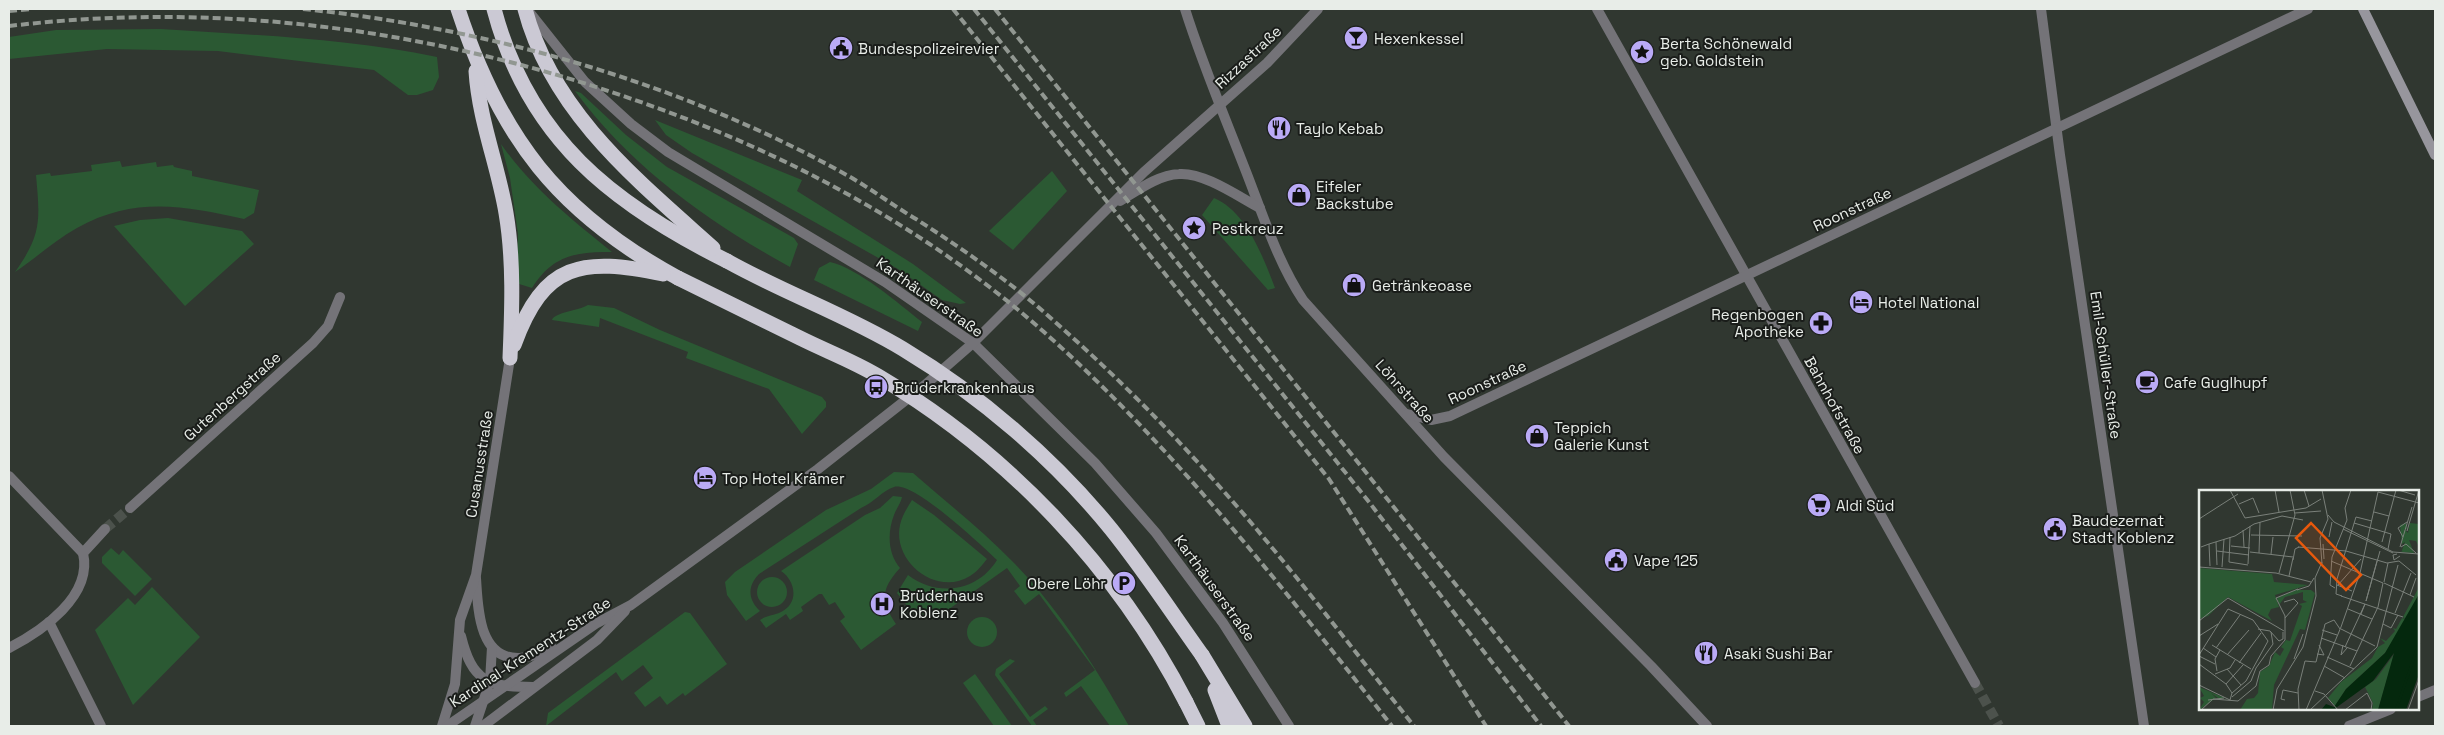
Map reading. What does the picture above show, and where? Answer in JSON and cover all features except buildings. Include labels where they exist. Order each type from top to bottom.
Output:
[{"type":"highway","points":[[458,9],[476,59],[496,104],[528,153],[565,197],[607,232],[651,263],[877,376],[924,405],[987,453],[1030,492],[1090,558],[1120,597],[1171,673],[1198,726]]},
{"type":"highway","points":[[494,9],[514,65],[538,111],[578,161],[636,209],[693,244],[903,348],[960,387],[998,417],[1080,494],[1142,569],[1202,655],[1245,726]]},
{"type":"highway","points":[[526,9],[542,57],[581,119],[623,167],[727,261]]},
{"type":"highway","points":[[476,59],[481,113],[508,225],[511,290],[510,358]]},
{"type":"highway","points":[[510,358],[530,308],[553,281],[563,275],[588,267],[627,267],[678,278]]},
{"type":"highway","points":[[1202,655],[1229,726]]},
{"type":"street","name":"Karthäuserstraße","points":[[526,9],[585,82],[631,124],[668,152],[885,282],[973,343],[1095,463],[1140,513],[1223,623],[1289,726]]},
{"type":"street","name":"Löhrstraße","points":[[1184,9],[1202,63],[1260,208],[1286,270],[1303,300],[1444,456],[1707,726]]},
{"type":"street","name":"Rizzastraße","points":[[1219,105],[1270,60],[1318,9]]},
{"type":"street","name":"Bahnhofstraße","points":[[1597,9],[1975,684]]},
{"type":"street","name":"Emil-Schüller-Straße","points":[[2041,9],[2144,726]]},
{"type":"street","name":"Roonstraße","points":[[1407,414],[1431,420],[1450,416],[2308,9]]},
{"type":"street","points":[[2363,9],[2435,155]]},
{"type":"street","name":"Kardinal-Krementz-Straße","points":[[447,726],[485,698],[506,686],[597,623],[631,605],[885,418],[973,343],[1105,209],[1219,105]]},
{"type":"street","name":"Kardinal-Krementz-Straße","points":[[1105,209],[1150,183],[1181,174],[1207,181],[1260,208]]},
{"type":"street","name":"Gutenbergstraße","points":[[130,508],[313,343],[328,326],[340,297]]},
{"type":"street","name":"Cusanusstraße","points":[[442,726],[454,690],[459,630],[463,609],[476,574],[510,358]]},
{"type":"street","points":[[9,476],[83,553],[86,565],[83,581],[74,596],[39,632],[9,648]]},
{"type":"street","points":[[83,553],[105,529]]},
{"type":"street","name":"Cusanusstraße","points":[[475,726],[490,681],[492,647],[480,619],[476,574]]},
{"type":"street","name":"Kardinal-Krementz-Straße","points":[[483,726],[596,640],[631,605]]},
{"type":"street","points":[[49,622],[101,726]]},
{"type":"street","name":"Cusanusstraße","points":[[459,630],[470,666],[481,677],[506,686],[533,688]]},
{"type":"street","points":[[492,647],[505,656],[520,658],[564,646]]},
{"type":"street","points":[[2419,697],[2435,690]]},
{"type":"street","points":[[2350,726],[2389,710]]},
{"type":"green space","points":[[161,29],[334,41],[403,51],[437,57],[439,77],[433,90],[417,95],[408,95],[374,70],[218,51],[107,49],[9,59],[9,37],[56,30]]},
{"type":"green space","points":[[575,91],[581,93],[626,135],[667,167],[794,238],[798,244],[790,267],[730,231],[673,191],[621,144],[597,119]]},
{"type":"green space","points":[[655,120],[802,180],[797,191],[913,264],[966,303],[960,304],[942,300],[898,269],[692,153],[666,135]]},
{"type":"green space","points":[[501,144],[539,189],[612,252],[576,255],[557,262],[540,277],[532,288],[516,283],[518,234],[510,178]]},
{"type":"green space","points":[[120,161],[122,167],[156,162],[157,167],[173,165],[174,167],[192,171],[192,176],[259,190],[254,213],[244,219],[201,210],[180,208],[160,207],[119,211],[77,228],[15,272],[24,259],[35,236],[38,215],[36,175],[50,173],[51,176],[92,171],[91,165]]},
{"type":"green space","points":[[1052,171],[1067,191],[1013,250],[989,231]]},
{"type":"green space","points":[[1214,198],[1226,205],[1245,224],[1259,250],[1275,288],[1268,290],[1202,215]]},
{"type":"green space","points":[[168,218],[242,231],[254,244],[185,306],[114,226],[140,220]]},
{"type":"green space","points":[[830,262],[853,271],[922,322],[918,331],[814,280],[819,268]]},
{"type":"green space","points":[[588,305],[614,308],[660,330],[822,397],[826,402],[826,407],[802,434],[769,389],[686,358],[688,352],[600,318],[599,327],[552,320],[557,315]]},
{"type":"green space","points":[[894,472],[913,473],[964,516],[1030,580],[1076,640],[1104,683],[1129,726],[1110,726],[1081,686],[1066,697],[1064,693],[1095,670],[1039,594],[1025,605],[1014,591],[1020,586],[1007,568],[935,619],[920,617],[913,613],[897,593],[908,575],[932,587],[944,589],[957,588],[979,579],[997,560],[947,516],[916,494],[904,488],[894,487],[885,491],[870,503],[759,574],[752,583],[750,593],[753,602],[760,611],[746,621],[727,595],[725,582],[735,572],[826,510],[871,489]]},
{"type":"green space","points":[[893,496],[902,497],[890,529],[891,550],[900,568],[889,582],[886,589],[885,602],[896,624],[861,650],[840,621],[845,617],[835,602],[829,605],[822,594],[819,594],[801,607],[803,611],[790,620],[786,614],[766,628],[760,620],[787,608],[793,597],[790,580],[781,571],[865,515],[880,508]]},
{"type":"green space","points":[[912,500],[934,515],[987,559],[975,572],[957,581],[944,582],[931,579],[910,563],[903,552],[899,539],[901,522]]},
{"type":"green space","points":[[111,548],[119,555],[123,550],[152,579],[135,596],[102,563],[102,557]]},
{"type":"green space","points":[[772,577],[783,581],[787,592],[783,603],[772,607],[761,603],[757,592],[761,581]]},
{"type":"green space","points":[[152,587],[200,637],[133,705],[95,630],[128,598],[135,605]]},
{"type":"green space","points":[[685,612],[690,613],[727,664],[685,696],[683,693],[667,705],[660,696],[645,707],[634,693],[653,678],[643,665],[622,681],[616,672],[546,726],[548,713]]},
{"type":"green space","points":[[982,617],[988,618],[996,626],[996,638],[988,646],[982,647],[976,646],[968,638],[967,632],[968,626],[976,618]]},
{"type":"green space","points":[[1010,659],[1015,661],[999,674],[1030,717],[1045,706],[1048,709],[1033,720],[1037,726],[1032,726],[995,675],[996,669]]},
{"type":"green space","points":[[975,674],[1012,726],[994,726],[963,683]]},
{"type":"tunnel","points":[[105,529],[130,508]]},
{"type":"tunnel","points":[[1975,683],[1999,726]]},
{"type":"railway","points":[[9,11],[32,9]]},
{"type":"railway","points":[[303,9],[445,30],[516,46],[586,66],[656,89],[723,115],[789,145],[868,188],[969,255],[1021,293],[1076,340],[1139,401],[1200,464],[1245,515],[1414,726]]},
{"type":"railway","points":[[953,9],[1329,479],[1486,726]]},
{"type":"railway","points":[[974,9],[1369,502],[1541,726]]},
{"type":"railway","points":[[995,9],[1569,726]]},
{"type":"railway","points":[[9,26],[88,19],[167,17],[246,20],[324,27],[402,39],[480,55],[556,75],[632,99],[743,142],[797,168],[850,195],[901,225],[950,258],[1044,332],[1092,377],[1139,424],[1227,521],[1392,726]]},
{"type":"place","name":"Hexenkessel","points":[[1356,38]]},
{"type":"place","name":"Bundespolizeirevier","points":[[841,48]]},
{"type":"place","name":"Berta Schönewald geb. Goldstein","points":[[1642,52]]},
{"type":"place","name":"Taylo Kebab","points":[[1279,128]]},
{"type":"place","name":"Eifeler Backstube","points":[[1299,195]]},
{"type":"place","name":"Pestkreuz","points":[[1194,228]]},
{"type":"place","name":"Getränkeoase","points":[[1354,285]]},
{"type":"place","name":"Hotel National","points":[[1861,302]]},
{"type":"place","name":"Regenbogen Apotheke","points":[[1821,323]]},
{"type":"place","name":"Cafe Guglhupf","points":[[2147,382]]},
{"type":"place","name":"Brüderkrankenhaus","points":[[876,387]]},
{"type":"place","name":"Teppich Galerie Kunst","points":[[1537,436]]},
{"type":"place","name":"Top Hotel Krämer","points":[[705,478]]},
{"type":"place","name":"Aldi Süd","points":[[1819,505]]},
{"type":"place","name":"Baudezernat Stadt Koblenz","points":[[2055,529]]},
{"type":"place","name":"Vape 125","points":[[1616,560]]},
{"type":"place","name":"Obere Löhr","points":[[1124,583]]},
{"type":"place","name":"Brüderhaus Koblenz","points":[[882,604]]},
{"type":"place","name":"Asaki Sushi Bar","points":[[1706,653]]}]
